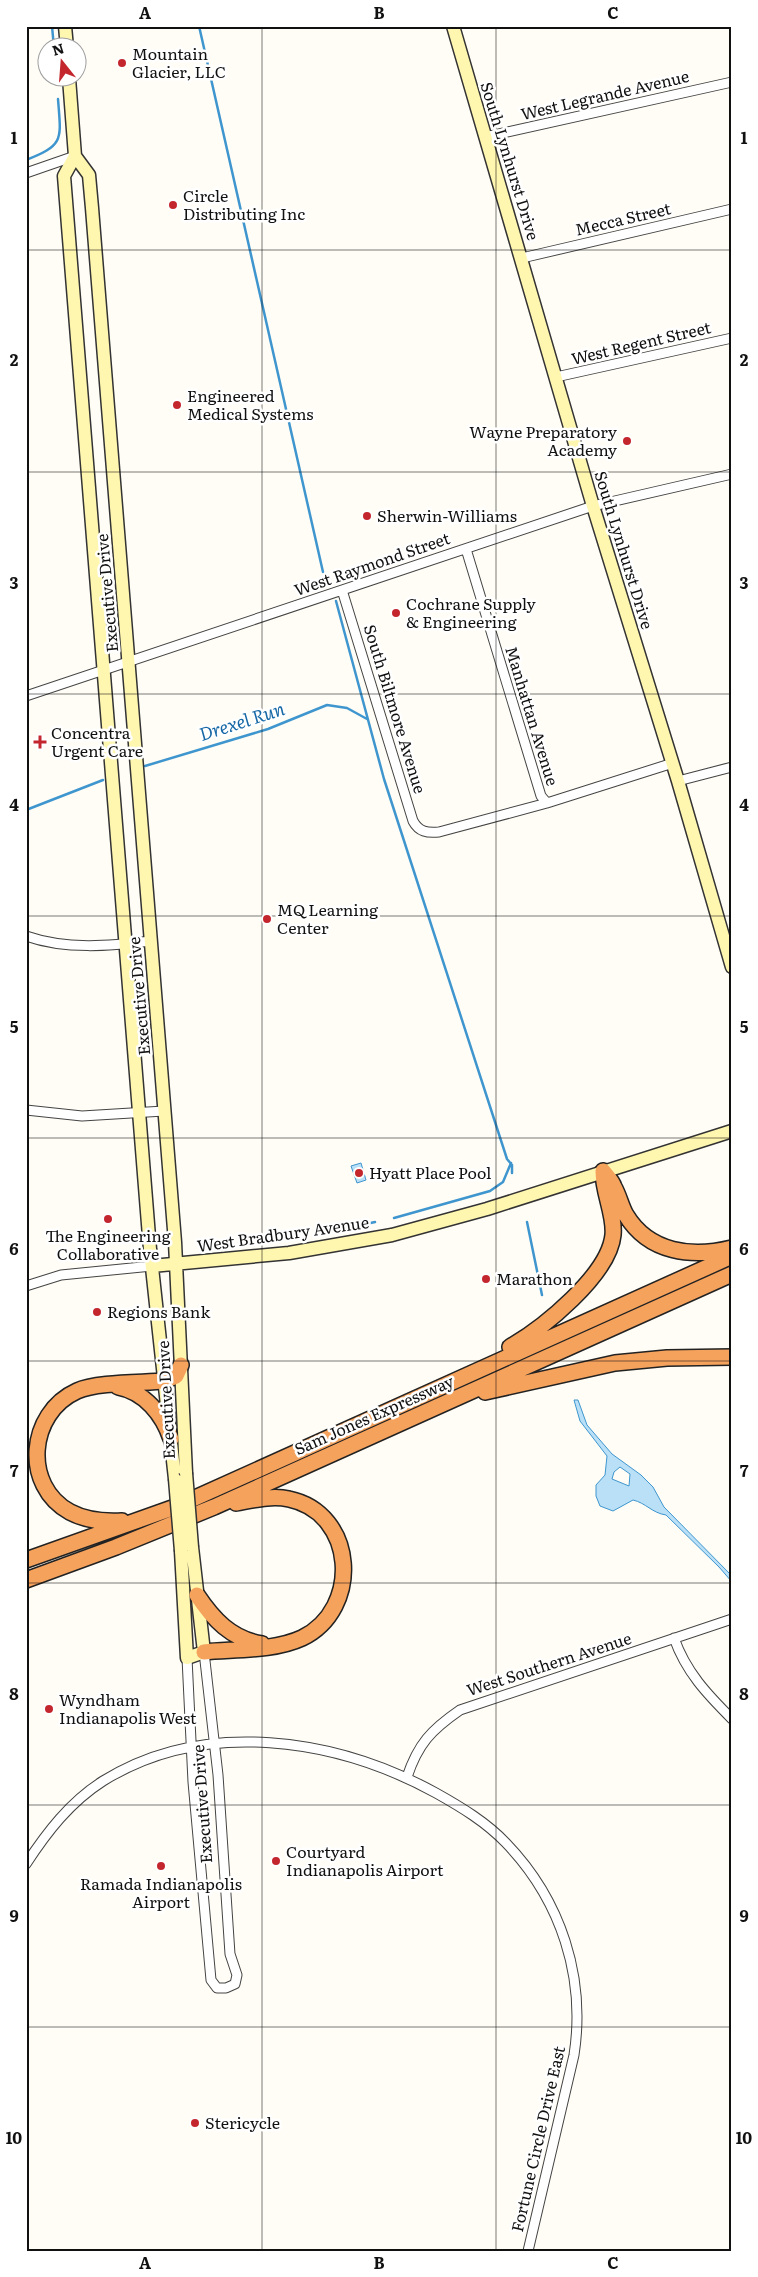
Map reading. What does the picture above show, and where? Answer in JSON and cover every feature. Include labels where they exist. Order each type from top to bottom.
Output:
[{"type":"highway","points":[[603,1171],[614,1186],[629,1220],[656,1244],[671,1250],[694,1254],[732,1248]]},
{"type":"highway","points":[[454,1381],[542,1326],[576,1294],[605,1257],[612,1243],[613,1231],[603,1188],[603,1171]]},
{"type":"highway","name":"Sam Jones Expressway","points":[[26,1560],[175,1507],[732,1256]]},
{"type":"highway","name":"Sam Jones Expressway","points":[[26,1580],[116,1547],[214,1507],[732,1274]]},
{"type":"highway","points":[[440,1404],[548,1376],[615,1363],[667,1358],[732,1357]]},
{"type":"highway","points":[[134,1521],[95,1521],[68,1511],[48,1492],[43,1482],[37,1463],[39,1436],[51,1411],[76,1392],[87,1388],[164,1381],[176,1376],[181,1365]]},
{"type":"highway","points":[[112,1386],[137,1394],[151,1404],[161,1417],[171,1439]]},
{"type":"highway","points":[[204,1652],[273,1646],[304,1636],[323,1622],[334,1607],[344,1578],[343,1557],[338,1542],[330,1528],[315,1511],[289,1499],[265,1498],[214,1507]]},
{"type":"highway","points":[[197,1594],[212,1616],[230,1631],[251,1642],[273,1646]]},
{"type":"street","name":"South Lynhurst Drive","points":[[453,26],[593,506],[678,781],[732,967]]},
{"type":"street","name":"West Legrande Avenue","points":[[485,137],[732,82]]},
{"type":"street","points":[[26,173],[75,156],[70,88]]},
{"type":"street","name":"Executive Drive","points":[[181,1476],[171,1439],[164,1381],[139,1114],[64,176],[75,156],[89,175],[176,1264],[181,1365],[181,1476],[187,1549],[187,1658],[192,1747],[211,1980],[218,1988],[226,1988],[235,1984],[237,1975],[230,1954],[214,1744],[204,1652],[197,1594],[187,1549]]},
{"type":"street","name":"Mecca Street","points":[[522,258],[732,208]]},
{"type":"street","name":"West Regent Street","points":[[556,377],[732,338]]},
{"type":"street","name":"West Raymond Street","points":[[26,696],[593,506],[732,474]]},
{"type":"street","name":"Manhattan Avenue","points":[[466,549],[541,796],[547,803]]},
{"type":"street","name":"South Biltmore Avenue","points":[[342,590],[413,821],[419,830],[439,832],[547,803]]},
{"type":"street","points":[[547,803],[672,763]]},
{"type":"street","points":[[678,781],[732,768]]},
{"type":"street","points":[[26,936],[70,944],[126,944],[151,941]]},
{"type":"street","points":[[26,1110],[68,1115],[139,1114],[164,1111]]},
{"type":"street","name":"West Bradbury Avenue","points":[[152,1266],[278,1254],[368,1240],[487,1209],[730,1132]]},
{"type":"street","points":[[26,1286],[61,1275],[152,1266]]},
{"type":"street","name":"West Southern Avenue","points":[[407,1777],[415,1756],[426,1739],[443,1722],[460,1710],[732,1619]]},
{"type":"street","points":[[674,1638],[681,1658],[690,1673],[732,1719]]},
{"type":"street","points":[[187,1658],[204,1652]]},
{"type":"street","name":"Fortune Circle Drive East","points":[[26,1864],[53,1825],[92,1789],[133,1766],[192,1747],[214,1744],[270,1742],[310,1747],[355,1758],[407,1777],[474,1816],[497,1834],[514,1851],[535,1878],[552,1908],[570,1958],[577,2007],[574,2056],[528,2251]]},
{"type":"water","name":"Hyatt Place Pool","points":[[361,1163],[366,1180],[357,1183],[351,1166]]},
{"type":"water","points":[[574,1400],[578,1400],[587,1425],[612,1454],[641,1475],[653,1487],[664,1507],[732,1576],[732,1582],[666,1515],[633,1500],[613,1511],[600,1506],[596,1496],[596,1485],[605,1475],[607,1456],[580,1421]],"holes":[[[620,1467],[630,1474],[629,1486],[612,1479],[614,1472]]]},
{"type":"waterway","points":[[52,26],[53,38]]},
{"type":"waterway","points":[[199,26],[323,572]]},
{"type":"waterway","points":[[26,160],[48,150],[58,139],[60,123],[58,99]]},
{"type":"waterway","points":[[336,601],[384,779],[507,1159],[512,1165],[512,1173]]},
{"type":"waterway","name":"Drexel Run","points":[[145,766],[268,729],[327,705],[347,708],[367,719]]},
{"type":"waterway","name":"Drexel Run","points":[[26,810],[103,780]]},
{"type":"waterway","points":[[394,1218],[490,1191],[503,1182],[511,1163]]},
{"type":"waterway","points":[[339,1230],[375,1222]]},
{"type":"waterway","points":[[527,1222],[542,1295]]},
{"type":"place","name":"Mountain Glacier, LLC","points":[[122,63]]},
{"type":"place","name":"Circle Distributing Inc","points":[[173,205]]},
{"type":"place","name":"Engineered Medical Systems","points":[[177,405]]},
{"type":"place","name":"Wayne Preparatory Academy","points":[[627,441]]},
{"type":"place","name":"Sherwin-Williams","points":[[367,516]]},
{"type":"place","name":"Cochrane Supply & Engineering","points":[[396,613]]},
{"type":"place","name":"Concentra Urgent Care","points":[[40,742]]},
{"type":"place","name":"MQ Learning Center","points":[[267,919]]},
{"type":"place","name":"Hyatt Place Pool","points":[[359,1173]]},
{"type":"place","name":"The Engineering Collaborative","points":[[108,1219]]},
{"type":"place","name":"Marathon","points":[[486,1279]]},
{"type":"place","name":"Regions Bank","points":[[97,1312]]},
{"type":"place","name":"Wyndham Indianapolis West","points":[[49,1709]]},
{"type":"place","name":"Courtyard Indianapolis Airport","points":[[276,1861]]},
{"type":"place","name":"Ramada Indianapolis Airport","points":[[161,1866]]},
{"type":"place","name":"Stericycle","points":[[195,2123]]}]
